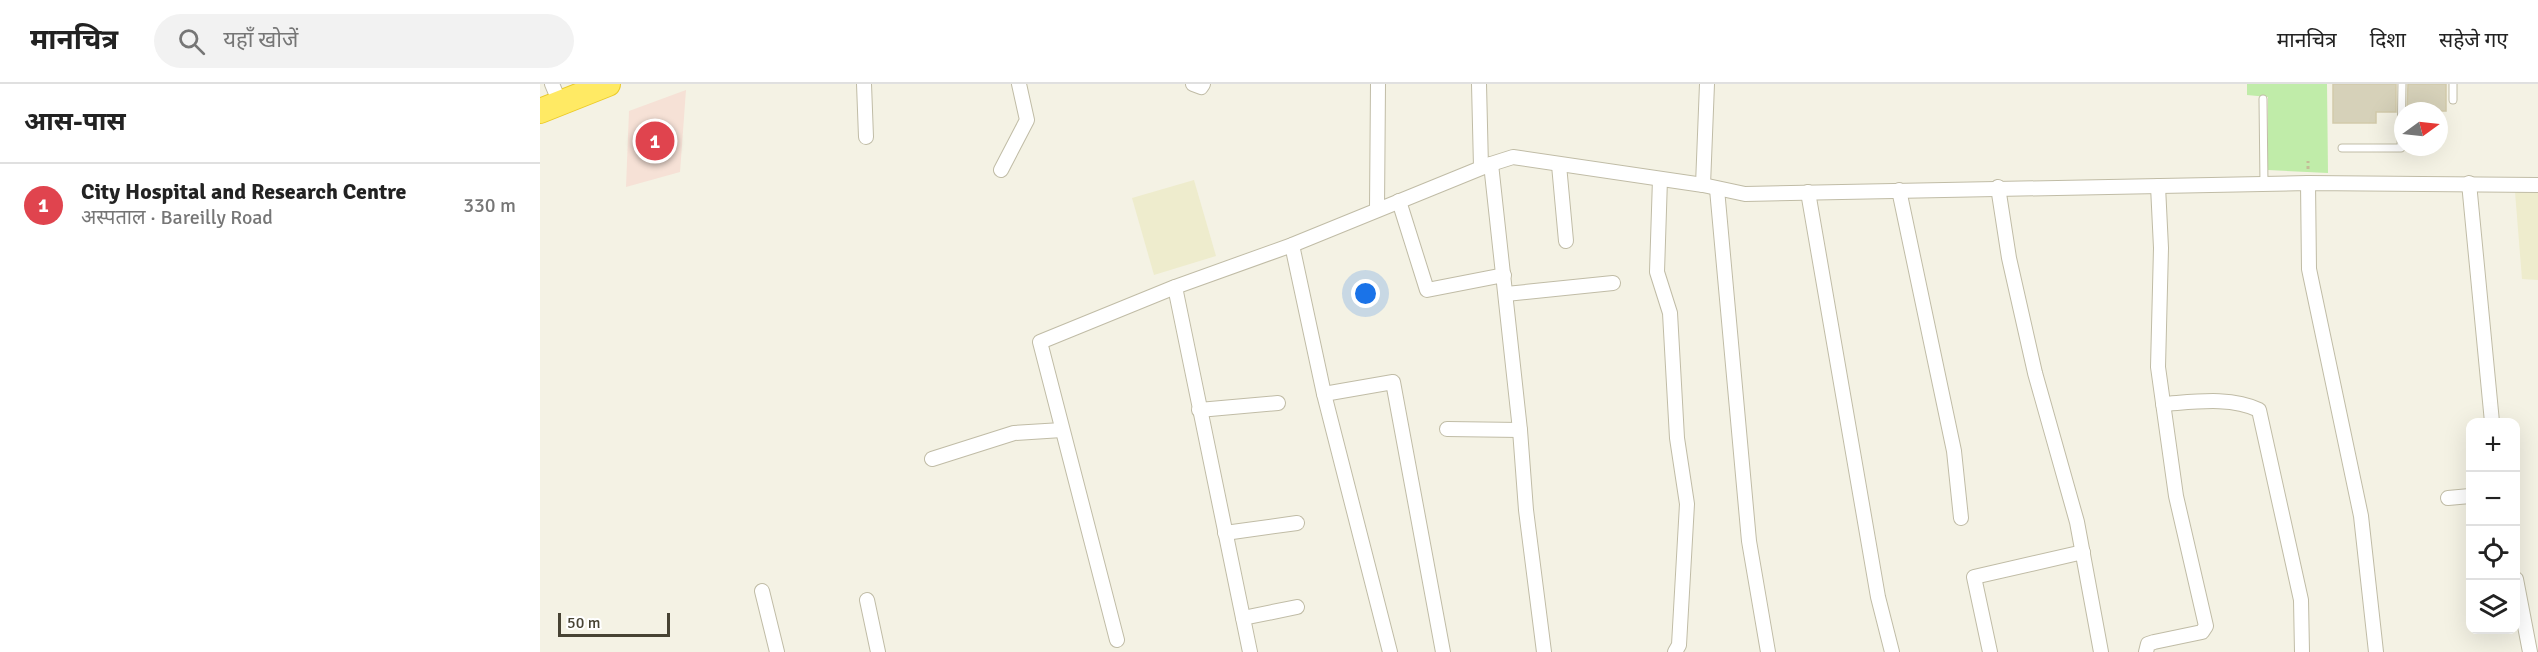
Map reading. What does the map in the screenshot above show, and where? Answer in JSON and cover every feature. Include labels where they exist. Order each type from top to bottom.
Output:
[{"type":"highway","points":[[551,99],[608,84]]},
{"type":"street","points":[[864,84],[866,137]]},
{"type":"street","points":[[1001,171],[1027,120],[1019,84]]},
{"type":"street","points":[[1193,84],[1201,87],[1203,84]]},
{"type":"street","points":[[1377,209],[1378,84]]},
{"type":"street","points":[[1479,84],[1486,166],[1504,276],[1526,510],[1544,652]]},
{"type":"street","points":[[1703,185],[1707,84]]},
{"type":"street","points":[[1117,640],[1040,342],[1175,287],[1292,245],[1377,209],[1514,157],[1660,178],[1745,194],[1998,187],[2308,183],[2538,185]]},
{"type":"street","points":[[1559,165],[1566,242]]},
{"type":"street","points":[[1660,178],[1657,272],[1670,313],[1677,438],[1687,504],[1679,645],[1675,652]]},
{"type":"street","points":[[2308,183],[2309,269],[2361,516],[2376,652]]},
{"type":"street","points":[[2469,183],[2492,418]]},
{"type":"street","points":[[2146,652],[2148,644],[2202,632],[2206,626],[2176,496],[2158,367],[2161,248],[2158,186]]},
{"type":"street","points":[[1998,187],[2009,258],[2030,350],[2077,522],[2101,652]]},
{"type":"street","points":[[1717,189],[1749,541],[1768,652]]},
{"type":"street","points":[[1899,190],[1954,451],[1961,518]]},
{"type":"street","points":[[1808,192],[1878,597],[1892,652]]},
{"type":"street","points":[[1399,201],[1427,290],[1504,276]]},
{"type":"street","points":[[1292,245],[1324,394],[1390,652]]},
{"type":"street","points":[[1506,294],[1613,283]]},
{"type":"street","points":[[1175,287],[1250,652]]},
{"type":"street","points":[[1324,394],[1392,382],[1443,652]]},
{"type":"street","points":[[2163,404],[2212,401],[2253,407],[2259,410],[2301,600],[2302,652]]},
{"type":"street","points":[[1199,410],[1278,404]]},
{"type":"street","points":[[1447,429],[1520,430]]},
{"type":"street","points":[[932,459],[1014,433],[1062,430]]},
{"type":"street","points":[[2448,498],[2466,496]]},
{"type":"street","points":[[1225,533],[1297,523]]},
{"type":"street","points":[[1990,652],[1974,577],[2083,552]]},
{"type":"street","points":[[2516,580],[2530,652]]},
{"type":"street","points":[[762,591],[777,652]]},
{"type":"street","points":[[867,600],[878,652]]},
{"type":"street","points":[[1243,618],[1297,607]]},
{"type":"lane","points":[[2343,148],[2401,148],[2402,84]]},
{"type":"lane","points":[[2453,84],[2453,100]]},
{"type":"lane","points":[[2263,99],[2264,184]]},
{"type":"shaded area","points":[[686,90],[680,172],[626,187],[629,111]]},
{"type":"shaded area","points":[[1194,180],[1216,256],[1154,275],[1132,198]]},
{"type":"shaded area","points":[[2515,192],[2538,192],[2538,280],[2522,279]]},
{"type":"green space","points":[[2247,84],[2327,84],[2328,173],[2268,170],[2268,97],[2247,95]]},
{"type":"building","points":[[2333,84],[2396,84],[2394,112],[2376,112],[2376,123],[2333,123]]},
{"type":"building","points":[[2408,84],[2446,84],[2446,102],[2407,102]]},
{"type":"place","name":"City Hospital and Research Centre","points":[[655,141]]}]
